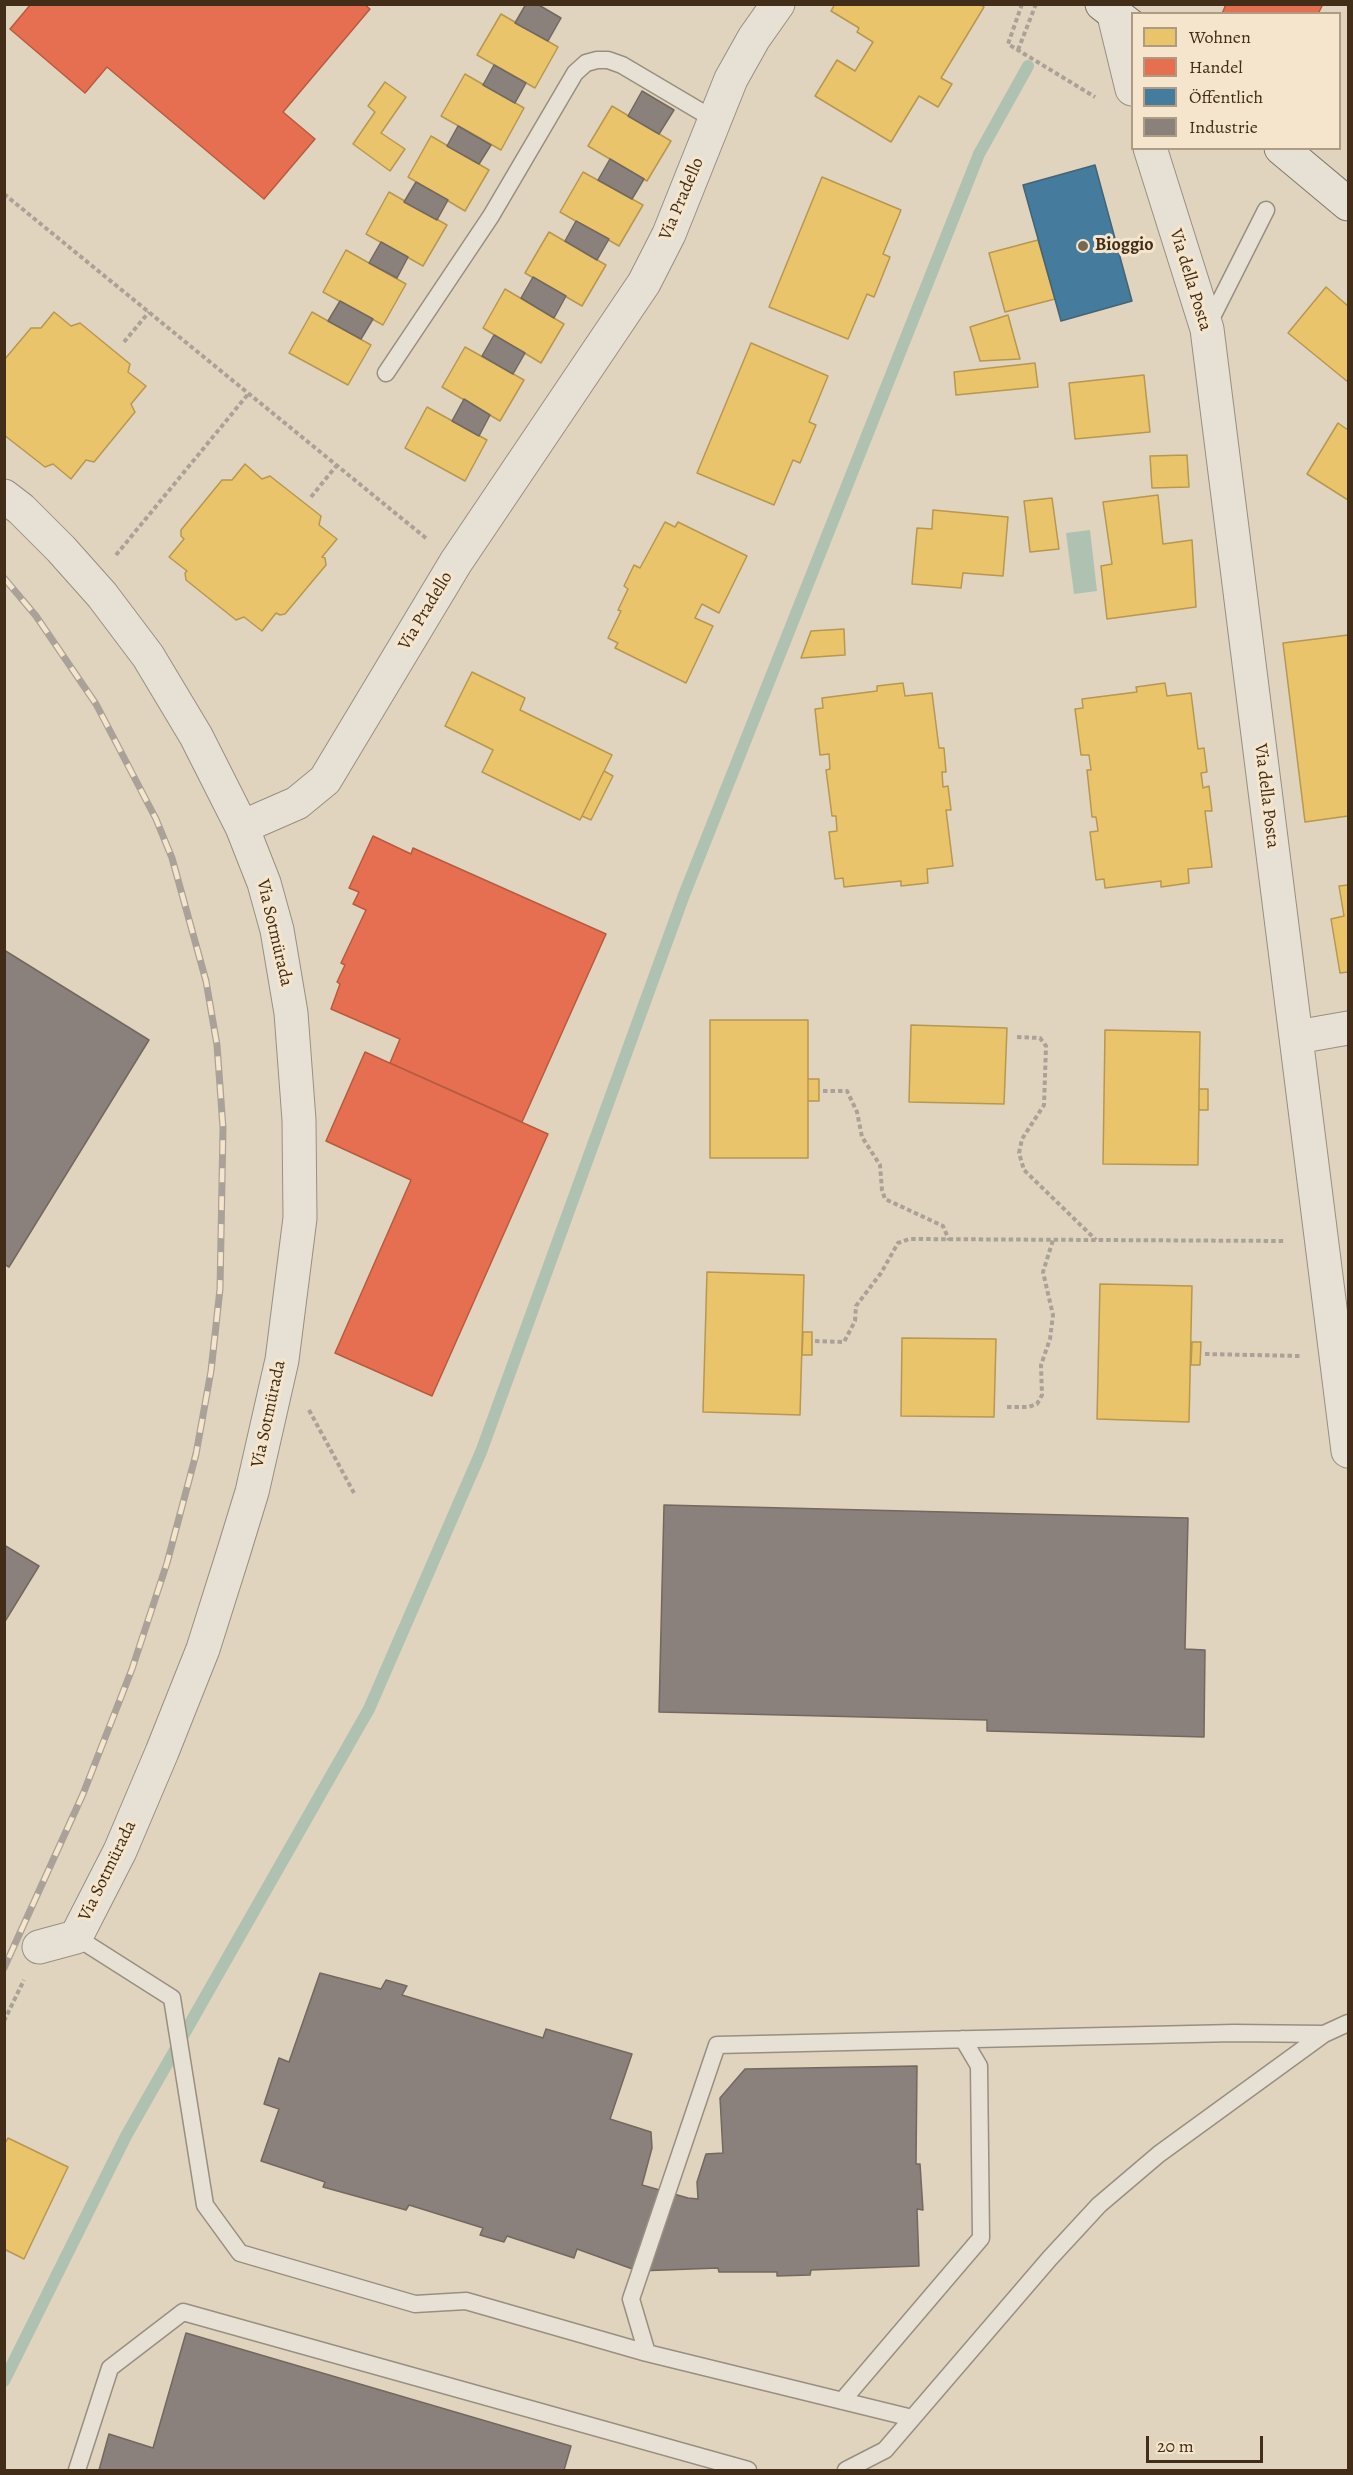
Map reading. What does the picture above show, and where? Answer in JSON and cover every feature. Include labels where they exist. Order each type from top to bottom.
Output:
[{"type":"street","name":"Via Pradello","points":[[242,827],[297,803],[325,780],[456,562],[644,283],[669,234],[731,79],[754,38],[778,4]]},
{"type":"street","points":[[1116,14],[1131,84]]},
{"type":"street","name":"Via della Posta","points":[[1151,150],[1207,329],[1348,1451]]},
{"type":"street","points":[[1283,150],[1348,204]]},
{"type":"street","points":[[4,496],[21,509],[61,549],[102,596],[148,656],[196,736],[242,827]]},
{"type":"street","name":"Via Sotmürada","points":[[39,1947],[76,1937],[120,1851],[162,1752],[203,1648],[252,1492],[282,1360],[300,1218],[299,1120],[291,1013],[277,930],[264,883],[242,827]]},
{"type":"street","points":[[1297,1037],[1348,1028]]},
{"type":"lane","points":[[386,373],[491,216],[575,73],[586,63],[608,60],[622,65],[715,120]]},
{"type":"lane","points":[[1207,329],[1266,210]]},
{"type":"lane","points":[[76,1937],[172,1998],[205,2205],[240,2253],[415,2304],[466,2301],[647,2353],[912,2418]]},
{"type":"lane","points":[[846,2470],[885,2450],[1050,2258],[1100,2205],[1159,2154],[1324,2034],[1348,2023]]},
{"type":"lane","points":[[647,2353],[632,2299],[717,2045],[1234,2033],[1324,2034]]},
{"type":"lane","points":[[842,2401],[981,2238],[979,2066],[963,2039]]},
{"type":"lane","points":[[77,2470],[110,2368],[183,2312],[748,2470]]},
{"type":"path","points":[[1022,4],[1008,44],[1103,102]]},
{"type":"path","points":[[1018,50],[1036,4]]},
{"type":"path","points":[[4,194],[456,562]]},
{"type":"path","points":[[124,342],[149,312]]},
{"type":"path","points":[[111,561],[249,393]]},
{"type":"path","points":[[311,497],[337,465]]},
{"type":"path","points":[[1017,1037],[1040,1038],[1046,1046],[1044,1106],[1022,1139],[1019,1153],[1024,1170],[1096,1240]]},
{"type":"path","points":[[823,1091],[847,1091],[857,1113],[862,1137],[880,1165],[885,1199],[944,1226],[949,1240]]},
{"type":"path","points":[[815,1341],[844,1342],[855,1321],[856,1306],[882,1273],[898,1243],[909,1239],[1322,1241]]},
{"type":"path","points":[[1007,1407],[1028,1407],[1037,1404],[1042,1395],[1041,1365],[1050,1340],[1053,1315],[1043,1272],[1053,1240]]},
{"type":"path","points":[[1205,1354],[1283,1357],[1336,1354]]},
{"type":"path","points":[[282,1360],[354,1493]]},
{"type":"path","points":[[4,2020],[39,1947]]},
{"type":"shaded area","points":[[1090,530],[1097,591],[1074,594],[1066,533]]},
{"type":"building: Wohnen","points":[[835,4],[980,4],[984,7],[941,78],[952,84],[938,107],[919,96],[891,142],[815,96],[837,60],[855,71],[873,42],[857,32],[859,28],[831,11]]},
{"type":"building: Wohnen","points":[[501,14],[558,47],[535,88],[477,55]]},
{"type":"building: Wohnen","points":[[465,74],[524,108],[501,150],[441,116]]},
{"type":"building: Wohnen","points":[[385,82],[406,97],[381,133],[405,149],[390,171],[353,144],[375,112],[368,106]]},
{"type":"building: Wohnen","points":[[612,106],[671,141],[647,181],[588,146]]},
{"type":"building: Wohnen","points":[[431,136],[489,170],[465,211],[408,177]]},
{"type":"building: Wohnen","points":[[583,172],[643,205],[619,246],[560,212]]},
{"type":"building: Wohnen","points":[[822,177],[901,210],[883,254],[890,257],[874,297],[867,294],[848,339],[769,307]]},
{"type":"building: Wohnen","points":[[389,192],[447,225],[423,266],[366,234]]},
{"type":"building: Wohnen","points":[[549,232],[606,265],[582,306],[525,273]]},
{"type":"building: Wohnen","points":[[1038,240],[1055,299],[1005,312],[989,253]]},
{"type":"building: Wohnen","points":[[346,250],[406,284],[383,325],[323,292]]},
{"type":"building: Wohnen","points":[[1326,287],[1348,306],[1348,382],[1288,333]]},
{"type":"building: Wohnen","points":[[505,289],[564,324],[541,363],[483,328]]},
{"type":"building: Wohnen","points":[[54,312],[71,326],[80,323],[130,364],[128,372],[146,386],[131,404],[135,412],[94,462],[86,460],[71,479],[53,464],[45,467],[4,435],[4,360],[31,328],[41,328]]},
{"type":"building: Wohnen","points":[[312,312],[371,345],[348,385],[289,353]]},
{"type":"building: Wohnen","points":[[1008,315],[1020,359],[980,361],[970,327]]},
{"type":"building: Wohnen","points":[[751,343],[828,376],[809,422],[816,425],[800,463],[793,460],[774,505],[697,473]]},
{"type":"building: Wohnen","points":[[465,347],[524,380],[500,421],[442,387]]},
{"type":"building: Wohnen","points":[[1035,363],[1038,387],[956,395],[954,372]]},
{"type":"building: Wohnen","points":[[1144,375],[1150,432],[1075,439],[1069,383]]},
{"type":"building: Wohnen","points":[[427,407],[487,440],[465,481],[405,448]]},
{"type":"building: Wohnen","points":[[1338,423],[1348,430],[1348,500],[1307,474]]},
{"type":"building: Wohnen","points":[[1187,455],[1189,487],[1152,488],[1150,456]]},
{"type":"building: Wohnen","points":[[245,464],[262,479],[270,476],[321,516],[319,525],[337,539],[322,557],[325,558],[326,565],[285,614],[276,613],[262,631],[244,617],[236,620],[186,580],[187,571],[169,557],[184,539],[181,536],[181,530],[222,480],[232,480]]},
{"type":"building: Wohnen","points":[[1158,495],[1163,544],[1192,540],[1196,607],[1107,619],[1101,566],[1112,564],[1103,502]]},
{"type":"building: Wohnen","points":[[1052,498],[1059,549],[1030,552],[1024,501]]},
{"type":"building: Wohnen","points":[[933,510],[1008,517],[1003,576],[963,573],[961,588],[912,584],[917,528],[932,529]]},
{"type":"building: Wohnen","points":[[665,522],[675,527],[678,522],[747,556],[719,613],[702,604],[695,618],[713,626],[686,683],[615,648],[618,643],[608,638],[621,611],[618,610],[628,589],[624,586],[634,565],[640,568]]},
{"type":"building: Wohnen","points":[[844,629],[845,655],[801,658],[811,631]]},
{"type":"building: Wohnen","points":[[1348,635],[1348,816],[1305,822],[1283,643]]},
{"type":"building: Wohnen","points":[[472,672],[525,698],[520,710],[612,755],[580,820],[482,772],[493,750],[445,726]]},
{"type":"building: Wohnen","points":[[903,683],[905,696],[932,693],[939,748],[944,748],[946,772],[942,772],[943,787],[948,786],[951,810],[946,810],[953,866],[927,869],[928,883],[901,886],[901,881],[844,887],[843,878],[835,879],[829,832],[837,831],[836,816],[832,816],[826,770],[830,769],[829,754],[820,755],[815,709],[823,708],[822,698],[877,691],[877,686]]},
{"type":"building: Wohnen","points":[[1165,683],[1167,696],[1191,693],[1198,749],[1204,748],[1207,772],[1201,773],[1203,788],[1209,786],[1212,811],[1205,811],[1212,867],[1188,869],[1189,883],[1161,887],[1161,881],[1105,888],[1104,879],[1096,880],[1090,832],[1098,831],[1096,817],[1092,817],[1087,770],[1091,770],[1089,755],[1081,755],[1075,709],[1083,708],[1082,699],[1137,692],[1136,687]]},
{"type":"building: Wohnen","points":[[604,771],[613,776],[591,820],[582,816]]},
{"type":"building: Wohnen","points":[[1348,885],[1348,972],[1340,973],[1331,919],[1344,916],[1339,886]]},
{"type":"building: Wohnen","points":[[710,1020],[808,1020],[808,1158],[710,1158]]},
{"type":"building: Wohnen","points":[[911,1025],[1007,1028],[1004,1104],[909,1102]]},
{"type":"building: Wohnen","points":[[1105,1030],[1200,1032],[1198,1165],[1103,1164]]},
{"type":"building: Wohnen","points":[[808,1079],[819,1079],[819,1101],[808,1101]]},
{"type":"building: Wohnen","points":[[1199,1089],[1208,1089],[1208,1110],[1199,1110]]},
{"type":"building: Wohnen","points":[[707,1272],[804,1275],[800,1415],[703,1412]]},
{"type":"building: Wohnen","points":[[1100,1284],[1192,1286],[1189,1422],[1097,1419]]},
{"type":"building: Wohnen","points":[[803,1332],[812,1332],[812,1355],[802,1355]]},
{"type":"building: Wohnen","points":[[902,1338],[996,1339],[994,1417],[901,1416]]},
{"type":"building: Wohnen","points":[[1192,1342],[1201,1342],[1200,1365],[1191,1365]]},
{"type":"building: Wohnen","points":[[8,2138],[68,2167],[24,2259],[4,2249],[4,2145]]},
{"type":"building: Handel","points":[[31,4],[364,4],[370,9],[283,112],[315,139],[264,199],[107,67],[85,93],[10,29]]},
{"type":"building: Handel","points":[[1226,4],[1323,4],[1319,12],[1223,12]]},
{"type":"building: Handel","points":[[373,836],[411,854],[413,848],[606,934],[522,1122],[390,1063],[400,1039],[331,1009],[340,984],[337,982],[345,965],[341,963],[366,910],[353,904],[359,892],[349,888]]},
{"type":"building: Handel","points":[[365,1052],[548,1134],[432,1396],[335,1353],[411,1180],[326,1141]]},
{"type":"building: Öffentlich","points":[[1095,165],[1132,301],[1061,321],[1023,185]]},
{"type":"building: Industrie","points":[[526,4],[537,4],[561,18],[548,41],[515,23]]},
{"type":"building: Industrie","points":[[494,65],[526,83],[515,103],[483,85]]},
{"type":"building: Industrie","points":[[642,91],[674,110],[659,134],[628,116]]},
{"type":"building: Industrie","points":[[458,126],[491,145],[479,164],[447,146]]},
{"type":"building: Industrie","points":[[610,159],[644,179],[632,199],[598,180]]},
{"type":"building: Industrie","points":[[416,182],[448,200],[437,220],[404,202]]},
{"type":"building: Industrie","points":[[576,221],[609,239],[597,260],[565,241]]},
{"type":"building: Industrie","points":[[381,242],[408,257],[397,278],[369,263]]},
{"type":"building: Industrie","points":[[533,277],[566,296],[554,318],[521,298]]},
{"type":"building: Industrie","points":[[340,301],[373,319],[361,339],[328,321]]},
{"type":"building: Industrie","points":[[494,335],[525,353],[513,374],[482,356]]},
{"type":"building: Industrie","points":[[464,399],[490,415],[479,436],[452,421]]},
{"type":"building: Industrie","points":[[4,950],[149,1040],[9,1267],[4,1264]]},
{"type":"building: Industrie","points":[[664,1505],[1188,1518],[1185,1649],[1205,1650],[1204,1737],[987,1731],[987,1720],[659,1712]]},
{"type":"building: Industrie","points":[[4,1545],[39,1566],[4,1623]]},
{"type":"building: Industrie","points":[[320,1973],[381,1989],[386,1980],[407,1986],[402,1995],[543,2038],[546,2029],[632,2054],[610,2119],[651,2132],[652,2148],[642,2185],[688,2198],[698,2199],[697,2182],[706,2154],[723,2153],[720,2098],[745,2069],[917,2066],[916,2164],[920,2164],[923,2210],[917,2209],[919,2266],[811,2270],[810,2275],[777,2276],[777,2272],[719,2272],[718,2268],[638,2271],[577,2249],[574,2258],[507,2236],[504,2242],[480,2235],[483,2228],[409,2205],[406,2210],[323,2187],[325,2182],[261,2161],[279,2109],[264,2104],[279,2058],[289,2062]]},
{"type":"building: Industrie","points":[[186,2333],[571,2446],[564,2470],[99,2470],[109,2434],[153,2448]]},
{"type":"waterway","points":[[4,2381],[126,2136],[369,1709],[481,1452],[684,895],[979,154],[1028,66]]},
{"type":"railway","points":[[4,578],[36,616],[96,704],[156,819],[172,858],[206,981],[217,1045],[223,1128],[220,1289],[211,1371],[196,1454],[167,1563],[132,1669],[83,1794],[4,1968]]},
{"type":"place","name":"Bioggio","points":[[1083,246]]}]
